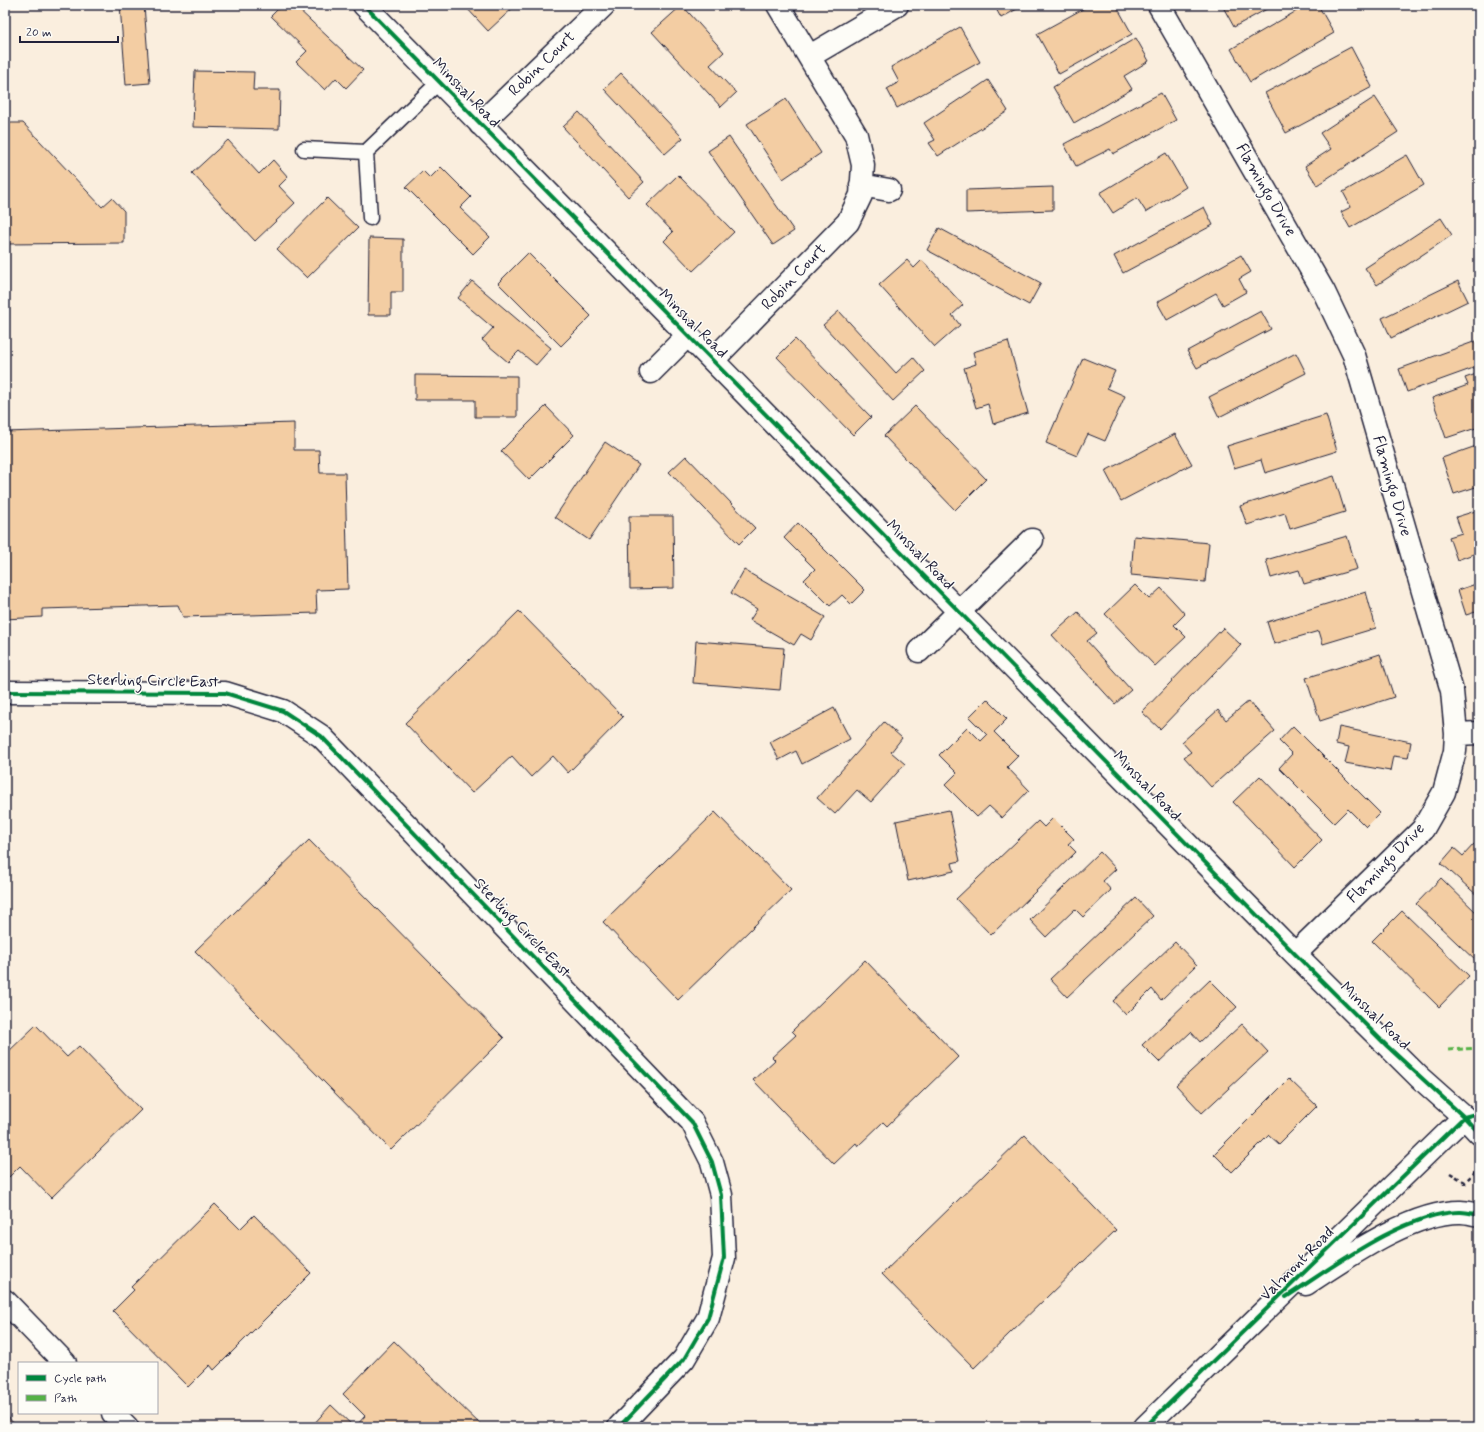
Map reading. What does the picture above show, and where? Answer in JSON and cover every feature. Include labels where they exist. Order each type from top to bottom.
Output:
[{"type":"street","name":"Minshal Road","points":[[364,5],[1295,954],[1419,1077],[1464,1117],[1479,1133]]},
{"type":"street","name":"Robin Court","points":[[480,124],[604,5]]},
{"type":"street","name":"Robin Court","points":[[713,360],[848,222],[860,195],[864,165],[856,135],[810,56],[778,5]]},
{"type":"street","points":[[810,56],[897,5]]},
{"type":"street","name":"Flamingo Drive","points":[[1159,5],[1324,292],[1354,355],[1452,691],[1456,734],[1455,751],[1444,792],[1423,829],[1295,954]]},
{"type":"street","points":[[861,185],[889,190]]},
{"type":"street","name":"Minshal Road","points":[[651,372],[688,335]]},
{"type":"street","name":"Minshal Road","points":[[919,651],[1032,540]]},
{"type":"street","name":"Sterling Circle East","points":[[5,692],[225,693],[283,711],[321,736],[692,1122],[712,1162],[722,1195],[724,1258],[708,1318],[684,1359],[618,1427]]},
{"type":"street","points":[[1456,734],[1479,733]]},
{"type":"street","name":"Valmont Road","points":[[1145,1427],[1464,1117]]},
{"type":"street","points":[[1269,1307],[1356,1252],[1415,1222],[1440,1214],[1461,1212],[1479,1216]]},
{"type":"street","points":[[5,1301],[64,1362]]},
{"type":"street","points":[[115,1414],[127,1427]]},
{"type":"lane","points":[[304,149],[366,152],[439,82]]},
{"type":"lane","points":[[366,152],[370,218]]},
{"type":"path","points":[[1450,1173],[1465,1182]]},
{"type":"building","points":[[120,5],[144,5],[150,83],[126,85]]},
{"type":"building","points":[[282,5],[294,5],[363,70],[346,88],[336,78],[325,90],[296,62],[307,51],[271,16]]},
{"type":"building","points":[[464,5],[516,5],[488,31]]},
{"type":"building","points":[[682,5],[724,52],[710,65],[736,93],[721,107],[652,32]]},
{"type":"building","points":[[994,5],[1024,5],[1001,18]]},
{"type":"building","points":[[1090,5],[1116,5],[1132,34],[1059,74],[1037,34]]},
{"type":"building","points":[[1227,5],[1274,5],[1234,27],[1223,7]]},
{"type":"building","points":[[1307,5],[1318,5],[1334,33],[1250,82],[1231,49]]},
{"type":"building","points":[[960,27],[980,62],[897,108],[887,89],[899,82],[891,67]]},
{"type":"building","points":[[1136,38],[1149,61],[1124,76],[1132,89],[1074,123],[1053,87]]},
{"type":"building","points":[[1351,47],[1372,87],[1286,133],[1265,93]]},
{"type":"building","points":[[195,71],[254,72],[253,90],[280,90],[279,129],[193,127]]},
{"type":"building","points":[[621,73],[683,138],[665,154],[604,89]]},
{"type":"building","points":[[988,80],[1008,111],[938,156],[929,143],[935,140],[924,123]]},
{"type":"building","points":[[1161,93],[1176,120],[1113,154],[1110,149],[1076,166],[1064,144]]},
{"type":"building","points":[[1375,97],[1398,132],[1317,185],[1305,166],[1331,149],[1320,133]]},
{"type":"building","points":[[786,99],[821,153],[783,179],[747,124]]},
{"type":"building","points":[[579,112],[644,182],[628,197],[563,127]]},
{"type":"building","points":[[5,123],[23,123],[102,207],[112,198],[124,211],[124,243],[5,244]]},
{"type":"building","points":[[729,137],[794,231],[773,245],[708,151]]},
{"type":"building","points":[[228,140],[259,174],[273,160],[288,177],[279,186],[295,203],[255,241],[192,173]]},
{"type":"building","points":[[1166,153],[1186,187],[1146,212],[1137,198],[1113,213],[1100,193]]},
{"type":"building","points":[[1407,155],[1424,185],[1350,228],[1341,212],[1351,207],[1343,192]]},
{"type":"building","points":[[441,167],[471,197],[460,208],[490,237],[473,254],[406,187],[423,171],[430,178]]},
{"type":"building","points":[[678,175],[734,232],[693,271],[664,241],[673,232],[647,205]]},
{"type":"building","points":[[1053,187],[1053,210],[966,213],[966,190]]},
{"type":"building","points":[[327,198],[358,228],[307,278],[277,249]]},
{"type":"building","points":[[1204,207],[1213,225],[1123,273],[1114,256]]},
{"type":"building","points":[[1441,218],[1452,235],[1377,285],[1365,268]]},
{"type":"building","points":[[939,228],[1041,283],[1029,305],[927,250]]},
{"type":"building","points":[[369,238],[403,239],[403,292],[391,292],[391,315],[368,315]]},
{"type":"building","points":[[528,253],[591,316],[561,346],[498,283]]},
{"type":"building","points":[[1241,255],[1251,272],[1239,279],[1246,292],[1223,305],[1216,293],[1167,320],[1157,302]]},
{"type":"building","points":[[907,260],[914,268],[922,260],[963,305],[952,315],[960,325],[935,347],[879,285]]},
{"type":"building","points":[[472,281],[551,348],[536,365],[519,351],[508,362],[482,340],[493,328],[458,298]]},
{"type":"building","points":[[1458,281],[1468,301],[1391,338],[1382,318]]},
{"type":"building","points":[[839,311],[896,373],[913,357],[925,371],[893,401],[823,325]]},
{"type":"building","points":[[1261,311],[1271,329],[1197,368],[1187,351]]},
{"type":"building","points":[[795,339],[871,417],[853,435],[777,357]]},
{"type":"building","points":[[1479,340],[1479,366],[1407,392],[1399,369]]},
{"type":"building","points":[[1008,341],[1028,413],[993,424],[988,404],[976,408],[964,368],[976,364],[973,352]]},
{"type":"building","points":[[1296,353],[1306,373],[1219,417],[1209,397]]},
{"type":"building","points":[[1083,358],[1115,371],[1107,388],[1125,396],[1105,441],[1088,434],[1077,456],[1046,443]]},
{"type":"building","points":[[1479,373],[1479,427],[1446,438],[1432,398],[1468,385],[1465,378]]},
{"type":"building","points":[[415,375],[517,376],[517,417],[475,417],[475,400],[415,400]]},
{"type":"building","points":[[546,406],[574,435],[529,480],[501,451]]},
{"type":"building","points":[[915,406],[986,479],[955,510],[884,436]]},
{"type":"building","points":[[1326,415],[1337,451],[1265,473],[1261,460],[1234,468],[1227,446]]},
{"type":"building","points":[[294,423],[294,450],[319,450],[320,473],[345,473],[348,589],[316,590],[317,613],[183,617],[178,605],[42,609],[42,617],[5,619],[5,432]]},
{"type":"building","points":[[1175,434],[1192,464],[1121,501],[1105,471]]},
{"type":"building","points":[[605,442],[639,465],[589,540],[555,517]]},
{"type":"building","points":[[1479,445],[1479,486],[1454,494],[1442,458]]},
{"type":"building","points":[[686,456],[755,528],[739,544],[669,472]]},
{"type":"building","points":[[1334,476],[1345,512],[1290,529],[1285,513],[1247,525],[1240,506]]},
{"type":"building","points":[[1479,510],[1479,552],[1457,560],[1449,537],[1462,533],[1456,517]]},
{"type":"building","points":[[629,516],[673,516],[674,588],[630,589]]},
{"type":"building","points":[[798,523],[865,590],[851,604],[842,595],[830,606],[804,580],[815,569],[784,538]]},
{"type":"building","points":[[1134,536],[1209,543],[1205,582],[1131,575]]},
{"type":"building","points":[[1347,536],[1357,569],[1304,584],[1299,570],[1271,578],[1266,560]]},
{"type":"building","points":[[744,570],[825,617],[811,640],[801,634],[794,645],[750,620],[757,609],[731,593]]},
{"type":"building","points":[[1479,583],[1479,611],[1466,615],[1458,590]]},
{"type":"building","points":[[1135,585],[1149,599],[1161,588],[1185,614],[1174,625],[1186,637],[1155,666],[1105,614]]},
{"type":"building","points":[[1366,592],[1376,628],[1323,644],[1319,631],[1274,644],[1267,622]]},
{"type":"building","points":[[519,611],[623,717],[568,773],[553,756],[531,777],[512,756],[472,793],[405,723]]},
{"type":"building","points":[[1078,612],[1097,633],[1087,641],[1131,690],[1115,704],[1052,635]]},
{"type":"building","points":[[1223,628],[1241,645],[1160,729],[1142,712]]},
{"type":"building","points":[[696,641],[784,648],[780,690],[693,683]]},
{"type":"building","points":[[1380,654],[1394,697],[1320,721],[1306,678]]},
{"type":"building","points":[[987,699],[1007,719],[994,732],[1018,756],[1007,767],[1029,790],[1002,818],[989,806],[977,817],[945,785],[957,773],[939,755],[967,727],[981,741],[987,735],[969,717]]},
{"type":"building","points":[[1249,701],[1275,731],[1211,787],[1184,757],[1191,752],[1182,742],[1218,710],[1226,720]]},
{"type":"building","points":[[834,708],[850,739],[802,764],[796,751],[779,760],[770,742]]},
{"type":"building","points":[[884,722],[902,738],[891,752],[905,764],[871,802],[857,790],[835,814],[817,798]]},
{"type":"building","points":[[1293,726],[1380,813],[1366,827],[1348,809],[1334,823],[1279,768],[1292,754],[1279,741]]},
{"type":"building","points":[[1339,727],[1411,742],[1408,758],[1393,756],[1390,771],[1345,763],[1349,747],[1336,744]]},
{"type":"building","points":[[1260,776],[1322,840],[1295,867],[1233,802]]},
{"type":"building","points":[[949,810],[960,861],[952,863],[954,871],[908,881],[896,821]]},
{"type":"building","points":[[715,812],[791,890],[678,1000],[603,922]]},
{"type":"building","points":[[1053,818],[1074,839],[1068,844],[1076,852],[991,935],[956,899],[1038,821],[1044,827]]},
{"type":"building","points":[[309,840],[504,1038],[391,1150],[195,951]]},
{"type":"building","points":[[1474,844],[1479,848],[1479,897],[1441,863],[1454,848],[1463,856]]},
{"type":"building","points":[[1100,852],[1116,869],[1103,881],[1111,890],[1083,917],[1075,909],[1046,937],[1030,920]]},
{"type":"building","points":[[1441,878],[1479,915],[1478,963],[1416,904]]},
{"type":"building","points":[[1136,898],[1153,916],[1067,997],[1050,979]]},
{"type":"building","points":[[1402,911],[1469,976],[1439,1007],[1372,941]]},
{"type":"building","points":[[1175,942],[1197,965],[1161,1000],[1152,989],[1126,1015],[1113,1001]]},
{"type":"building","points":[[865,960],[958,1057],[887,1126],[883,1122],[858,1146],[856,1143],[834,1164],[753,1080],[775,1060],[772,1057],[796,1035],[792,1031]]},
{"type":"building","points":[[1210,980],[1237,1007],[1200,1042],[1191,1032],[1159,1062],[1142,1045]]},
{"type":"building","points":[[1242,1024],[1268,1052],[1202,1113],[1176,1085]]},
{"type":"building","points":[[36,1025],[67,1057],[79,1046],[141,1110],[51,1198],[20,1166],[9,1177],[5,1173],[5,1055]]},
{"type":"building","points":[[1289,1079],[1317,1106],[1279,1144],[1269,1135],[1232,1172],[1214,1154]]},
{"type":"building","points":[[1025,1135],[1116,1230],[974,1368],[882,1274]]},
{"type":"building","points":[[215,1204],[240,1229],[254,1215],[311,1273],[214,1370],[210,1365],[188,1387],[113,1311],[134,1290],[131,1287]]},
{"type":"building","points":[[394,1341],[483,1427],[355,1427],[365,1416],[343,1394]]},
{"type":"building","points":[[331,1405],[354,1427],[311,1427]]},
{"type":"building","points":[[5,1414],[17,1427],[5,1427]]},
{"type":"marked path","points":[[1448,1050],[1479,1048]]},
{"type":"cycle path","points":[[364,5],[1295,954],[1387,1046],[1464,1117],[1479,1133]]},
{"type":"cycle path","points":[[5,692],[225,693],[283,711],[321,736],[692,1122],[712,1162],[721,1195],[724,1258],[708,1318],[684,1359],[619,1427]]},
{"type":"cycle path","points":[[1145,1427],[1464,1117],[1479,1113]]},
{"type":"cycle path","points":[[1286,1297],[1370,1243],[1417,1221],[1440,1214],[1461,1212],[1479,1215]]}]
